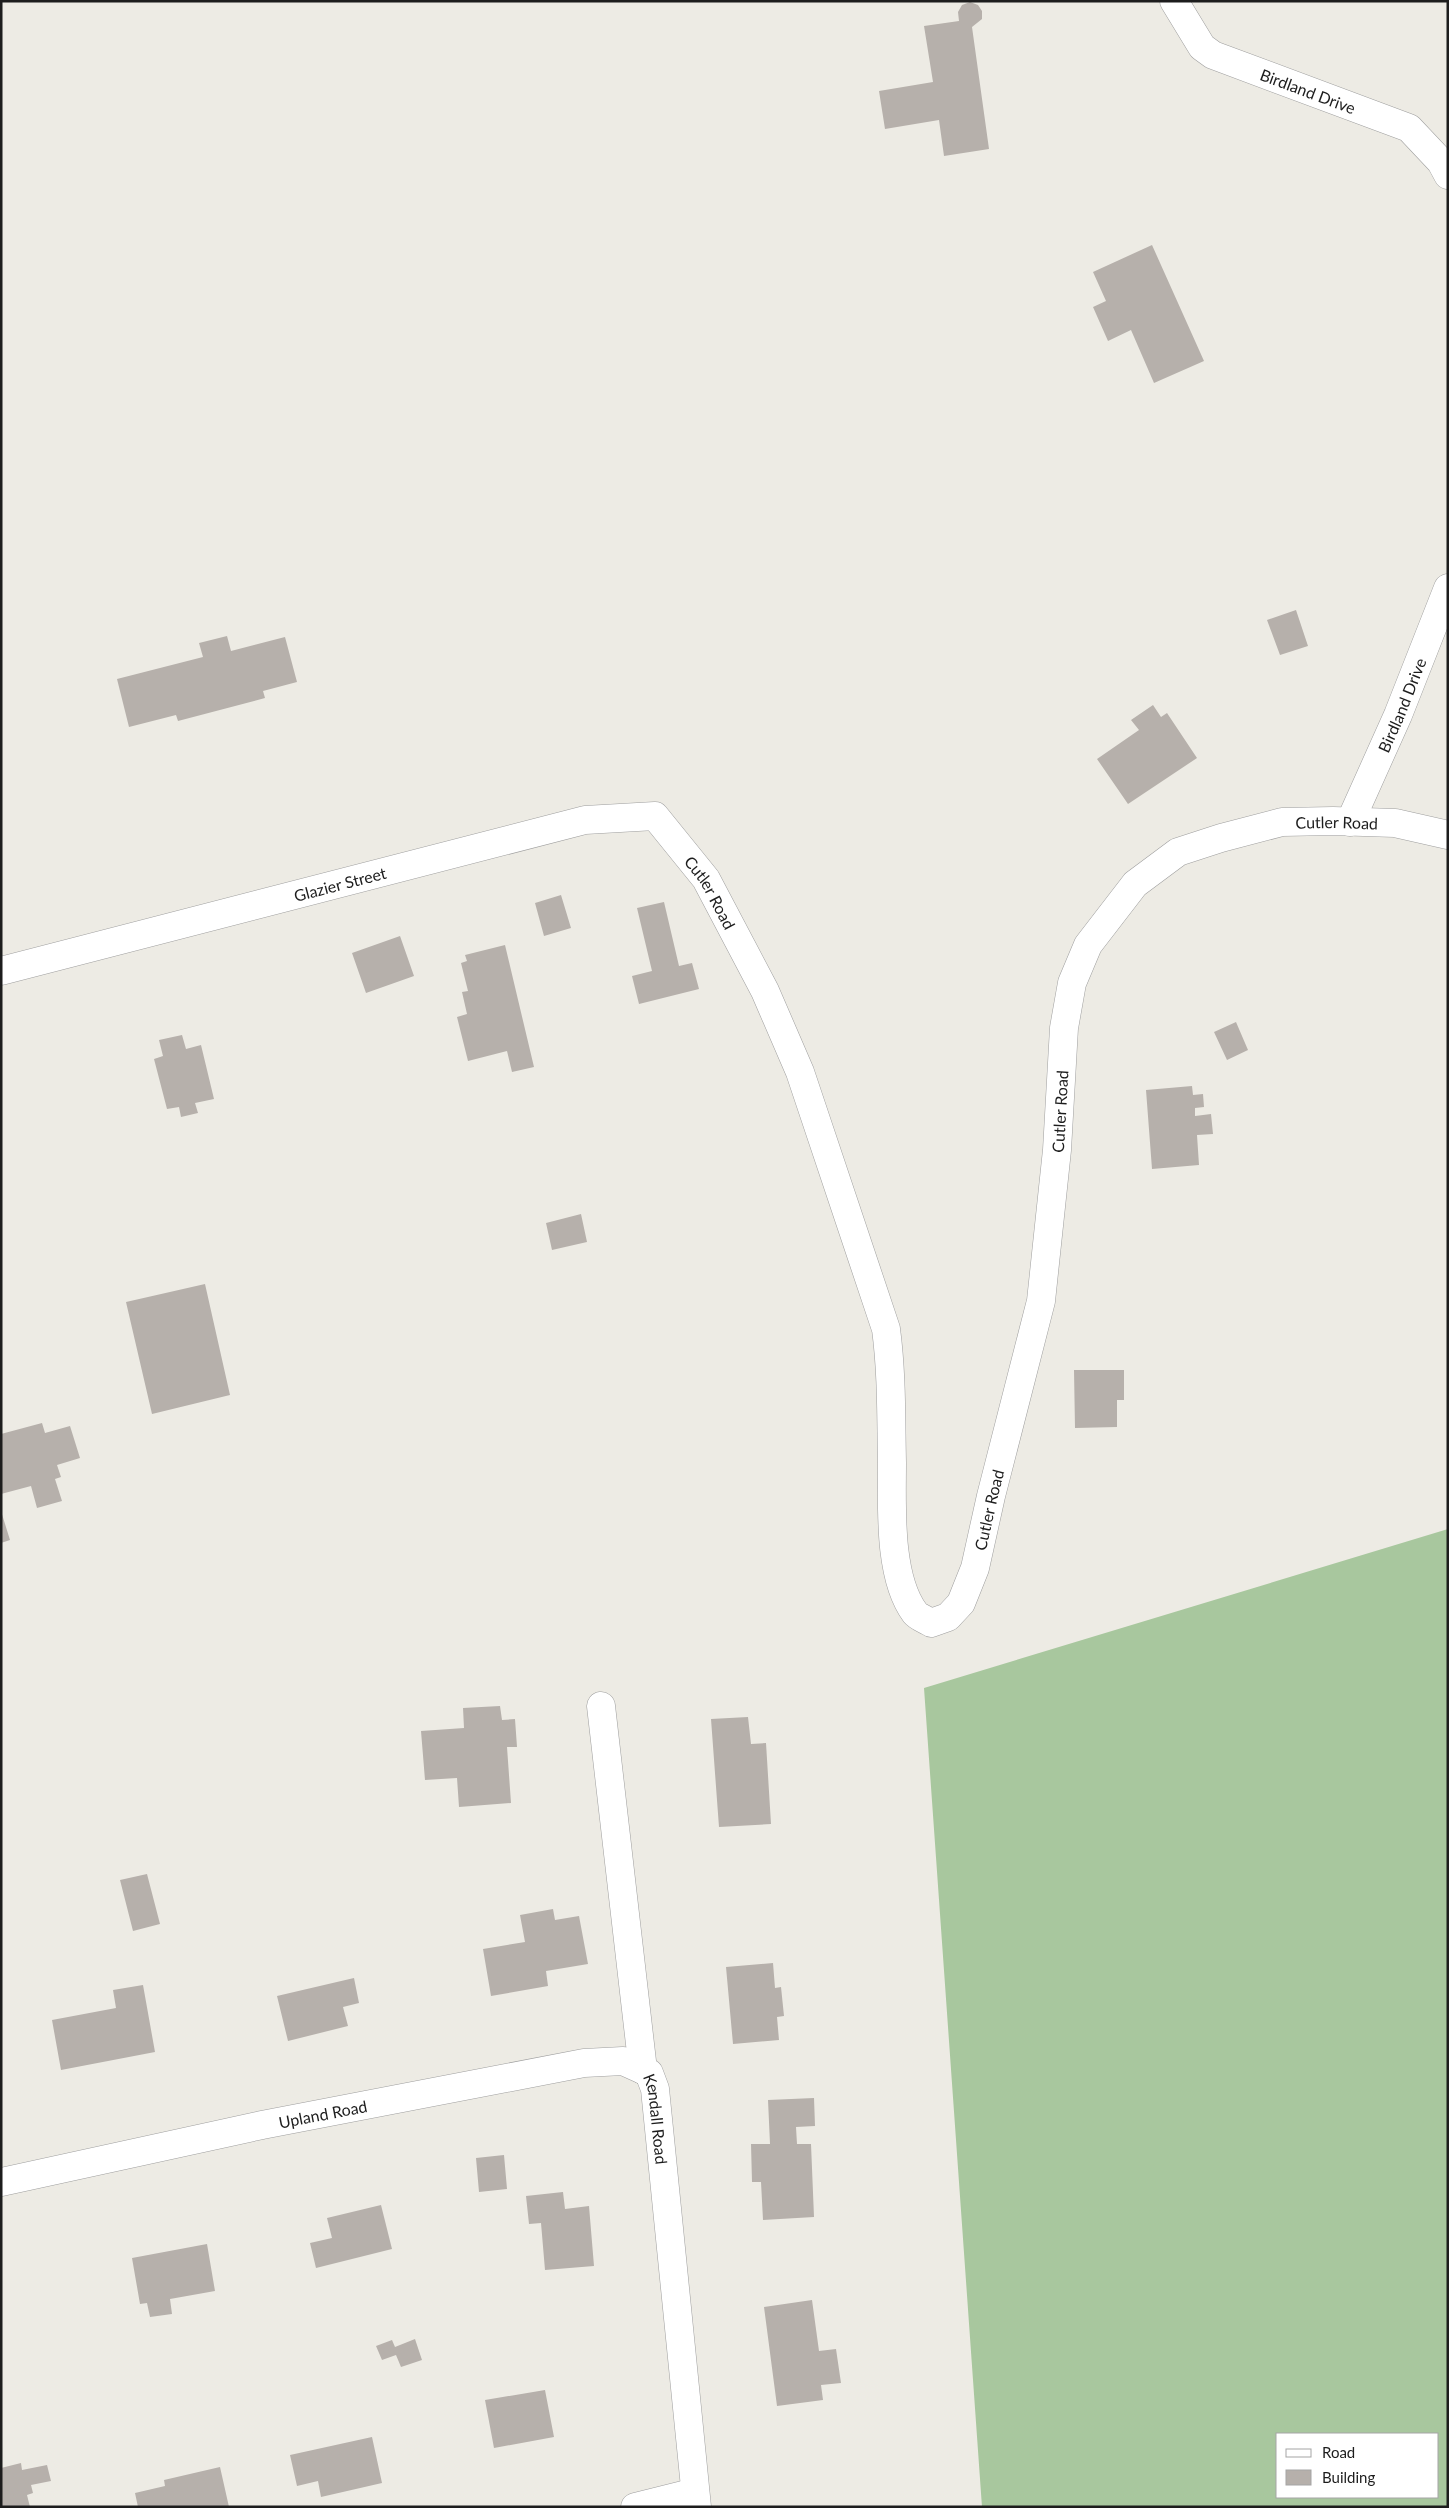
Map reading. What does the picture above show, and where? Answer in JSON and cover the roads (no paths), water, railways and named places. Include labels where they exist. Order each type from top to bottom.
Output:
[{"type":"street","name":"Birdland Drive","points":[[1174,1],[1202,47],[1213,55],[1409,128],[1441,162],[1448,175]]},
{"type":"street","name":"Birdland Drive","points":[[1350,822],[1398,715],[1448,588]]},
{"type":"street","name":"Glazier Street","points":[[1,971],[586,820],[655,816],[672,838]]},
{"type":"street","name":"Cutler Road","points":[[672,838],[706,879],[765,991],[800,1072],[883,1320],[891,1365],[890,1508],[894,1549],[900,1576],[916,1614],[931,1623],[948,1618],[961,1603],[975,1568],[991,1496],[1041,1301],[1057,1150],[1064,1028],[1072,983],[1088,945],[1135,884],[1178,852],[1282,822],[1395,823],[1448,835]]},
{"type":"street","name":"Kendall Road","points":[[601,1706],[643,2070],[650,2073],[655,2089],[696,2500]]},
{"type":"street","name":"Upland Road","points":[[1,2182],[262,2125],[584,2063],[624,2060],[643,2070]]},
{"type":"street","points":[[635,2507],[696,2500]]}]
